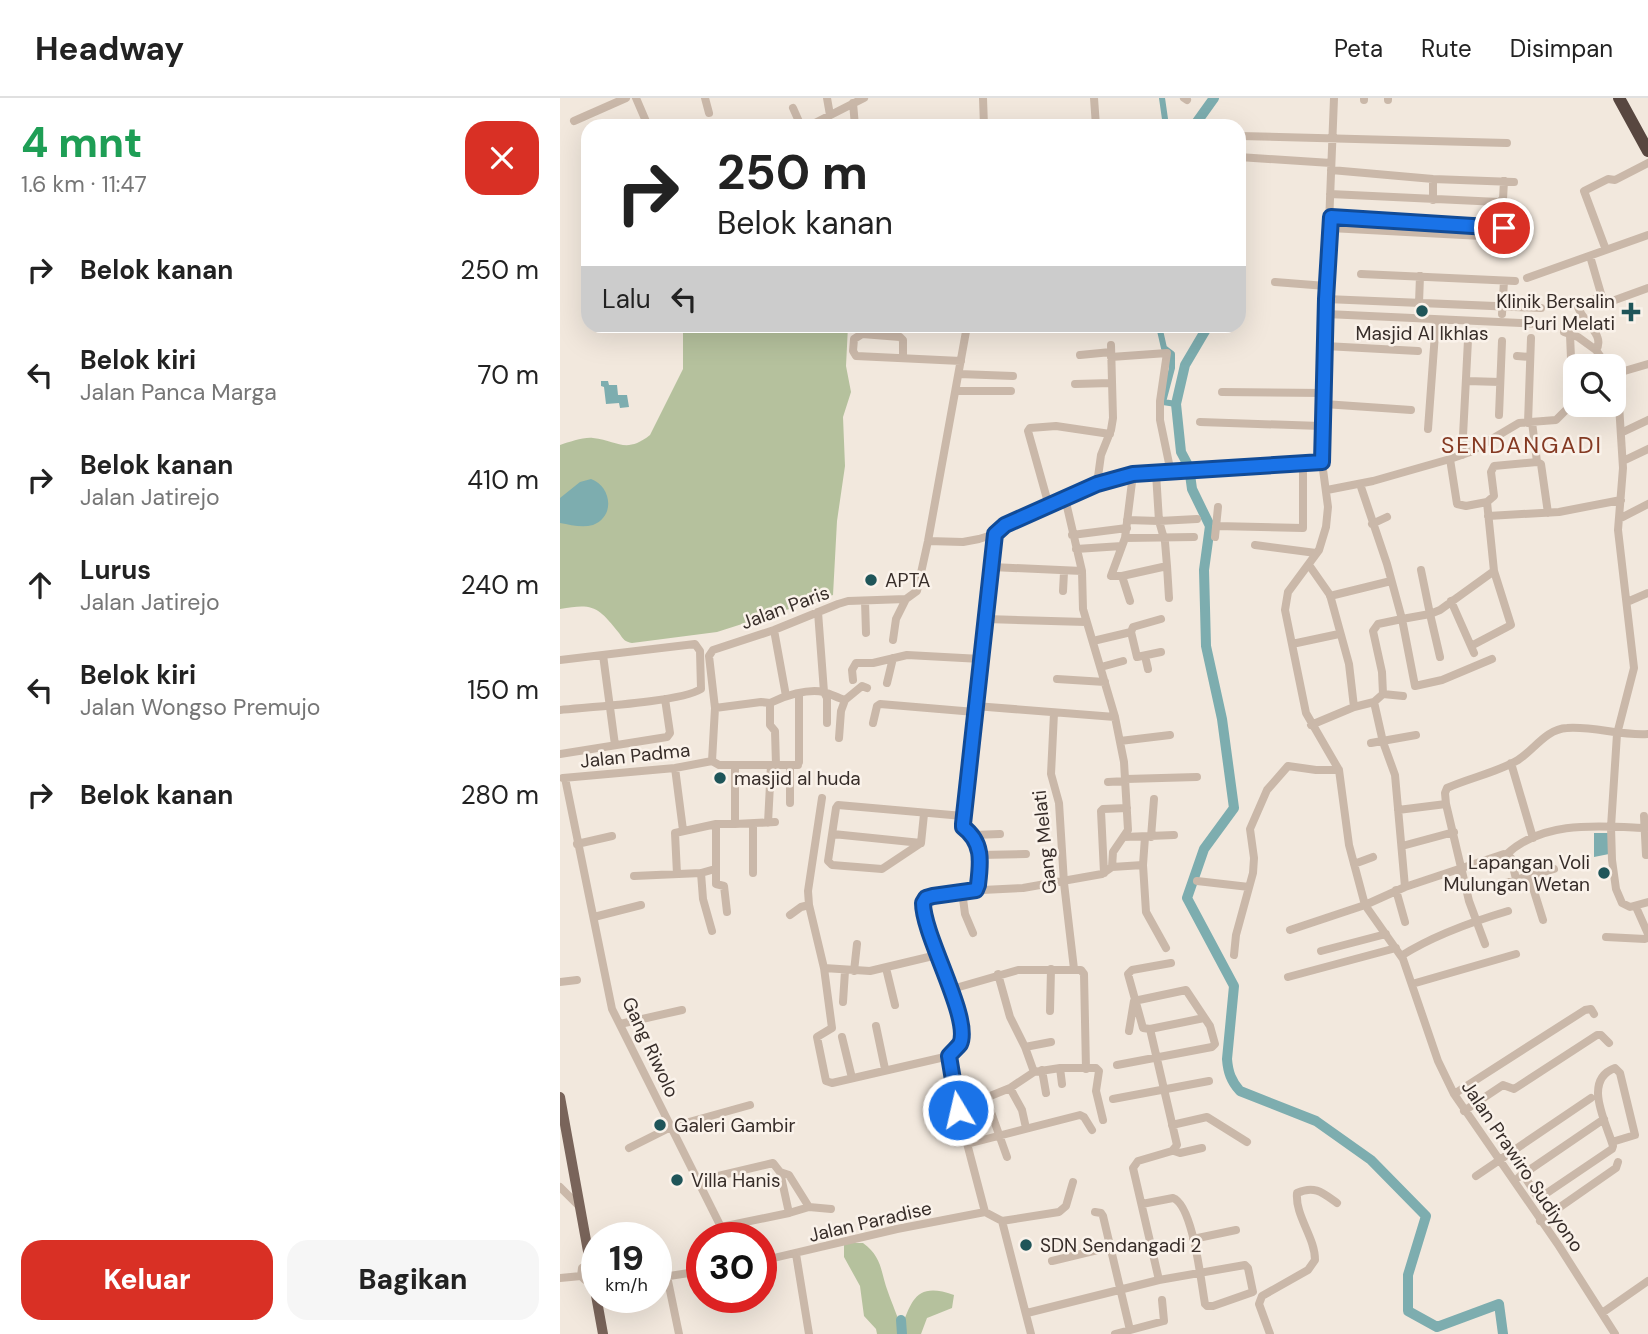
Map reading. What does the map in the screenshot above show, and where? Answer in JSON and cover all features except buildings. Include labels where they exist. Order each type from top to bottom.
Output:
[{"type":"highway","points":[[1619,98],[1648,151]]},
{"type":"highway","points":[[1628,98],[1648,135]]},
{"type":"main road","points":[[560,1097],[583,1222]]},
{"type":"main road","points":[[600,1313],[603,1334]]},
{"type":"street","points":[[573,121],[626,98]]},
{"type":"street","points":[[636,98],[645,119]]},
{"type":"street","points":[[705,98],[709,113]]},
{"type":"street","points":[[827,98],[830,115]]},
{"type":"street","points":[[822,119],[863,98]]},
{"type":"street","points":[[984,98],[984,119]]},
{"type":"street","points":[[1094,98],[1096,119]]},
{"type":"street","name":"Jalan Prawiro Sudiyono","points":[[1334,98],[1324,404],[1321,426],[1322,462],[1327,490],[1326,527],[1324,541],[1288,592],[1285,611],[1306,713],[1339,770],[1349,845],[1365,905],[1399,952],[1438,1061],[1454,1094],[1615,1334]]},
{"type":"street","points":[[853,103],[854,119]]},
{"type":"street","points":[[793,108],[798,119]]},
{"type":"street","points":[[1246,136],[1507,143]]},
{"type":"street","points":[[1246,158],[1433,179],[1509,182],[1503,199],[1499,202],[1330,194]]},
{"type":"street","points":[[1606,250],[1584,191],[1608,179],[1615,180],[1648,163]]},
{"type":"street","points":[[1433,179],[1433,200]]},
{"type":"street","points":[[1331,217],[1501,226],[1506,230]]},
{"type":"street","points":[[1330,228],[1520,238]]},
{"type":"street","points":[[1527,278],[1648,235]]},
{"type":"street","points":[[1590,256],[1604,304],[1648,288]]},
{"type":"street","points":[[1361,274],[1515,281]]},
{"type":"street","points":[[1419,303],[1420,276]]},
{"type":"street","points":[[1502,311],[1504,281]]},
{"type":"street","points":[[1275,282],[1326,286]]},
{"type":"street","points":[[1596,350],[1599,345],[1598,338],[1578,307],[1602,296]]},
{"type":"street","points":[[1326,299],[1419,303],[1502,311],[1541,308]]},
{"type":"street","points":[[1326,314],[1542,324]]},
{"type":"street","points":[[1428,429],[1436,320]]},
{"type":"street","points":[[893,640],[896,620],[906,599],[917,591],[919,585],[966,333]]},
{"type":"street","points":[[1570,354],[1567,333],[1578,337],[1599,354]]},
{"type":"street","points":[[903,358],[904,340],[900,337],[862,334],[854,339],[853,351],[856,356],[961,361]]},
{"type":"street","points":[[1531,338],[1530,422],[1537,462],[1541,464],[1548,513]]},
{"type":"street","points":[[1462,455],[1468,340]]},
{"type":"street","points":[[1499,415],[1502,341]]},
{"type":"street","points":[[1325,346],[1418,351]]},
{"type":"street","points":[[1097,484],[1101,456],[1113,418],[1111,351]]},
{"type":"street","points":[[1080,355],[1111,351],[1167,353],[1160,420],[1171,473]]},
{"type":"street","points":[[1517,356],[1530,357]]},
{"type":"street","points":[[1626,370],[1648,364]]},
{"type":"street","points":[[959,374],[1013,376]]},
{"type":"street","points":[[1467,381],[1500,382]]},
{"type":"street","points":[[1075,384],[1111,383]]},
{"type":"street","points":[[956,391],[1011,391]]},
{"type":"street","points":[[1222,392],[1324,393]]},
{"type":"street","points":[[1324,404],[1411,410]]},
{"type":"street","points":[[1327,490],[1450,460],[1512,426],[1556,420],[1563,413]]},
{"type":"street","points":[[1619,417],[1623,461],[1618,530],[1634,668],[1617,734],[1611,827],[1612,860],[1618,895],[1626,906],[1636,907],[1648,902]]},
{"type":"street","points":[[1625,431],[1648,420]]},
{"type":"street","points":[[1200,422],[1321,426]]},
{"type":"street","points":[[1049,506],[1030,446],[1030,428],[1056,426],[1110,434]]},
{"type":"street","points":[[1623,461],[1648,449]]},
{"type":"street","points":[[1450,460],[1457,504],[1466,506],[1487,502],[1494,496],[1491,472],[1494,466],[1537,462]]},
{"type":"street","points":[[928,541],[963,541],[995,534],[1005,525],[1097,484],[1133,474],[1322,462]]},
{"type":"street","points":[[1216,526],[1303,528],[1303,464]]},
{"type":"street","points":[[1156,473],[1169,598]]},
{"type":"street","points":[[1133,474],[1127,524],[1111,575],[1122,576],[1167,566]]},
{"type":"street","points":[[1360,484],[1402,619],[1415,686],[1442,680],[1492,659]]},
{"type":"street","points":[[1065,498],[1082,571],[1083,609],[1115,717],[1126,780],[1128,830],[1113,852],[1112,867]]},
{"type":"street","points":[[1488,516],[1548,513],[1621,500]]},
{"type":"street","points":[[1451,601],[1473,649],[1511,625],[1494,571],[1487,502]]},
{"type":"street","points":[[1619,519],[1648,504]]},
{"type":"street","points":[[1215,537],[1218,507]]},
{"type":"street","points":[[1372,524],[1387,517]]},
{"type":"street","points":[[1072,535],[1127,524],[1197,519]]},
{"type":"street","points":[[976,890],[980,855],[974,835],[963,827],[963,817],[995,534]]},
{"type":"street","points":[[1076,550],[1123,542],[1194,537]]},
{"type":"street","points":[[1255,545],[1316,553]]},
{"type":"street","points":[[1309,565],[1330,596],[1349,664],[1354,707]]},
{"type":"street","points":[[992,567],[1082,571]]},
{"type":"street","points":[[1421,570],[1440,657]]},
{"type":"street","points":[[1311,725],[1354,707],[1374,702],[1382,694],[1382,672],[1373,628],[1378,624],[1430,614],[1494,571]]},
{"type":"street","points":[[1063,591],[1064,572]]},
{"type":"street","points":[[1122,576],[1130,601]]},
{"type":"street","points":[[1330,596],[1391,581]]},
{"type":"street","points":[[1627,603],[1648,593]]},
{"type":"street","name":"Jalan Paris","points":[[712,761],[715,708],[709,656],[713,650],[848,601],[906,599]]},
{"type":"street","points":[[865,601],[866,633]]},
{"type":"street","points":[[818,612],[827,723]]},
{"type":"street","points":[[986,619],[1086,622]]},
{"type":"street","points":[[1161,619],[1133,627],[1131,632],[1137,656],[1161,652]]},
{"type":"street","points":[[774,630],[786,696]]},
{"type":"street","points":[[1093,641],[1131,632]]},
{"type":"street","points":[[1292,644],[1339,634]]},
{"type":"street","points":[[560,660],[695,644],[700,651],[701,689],[665,699],[560,710]]},
{"type":"street","points":[[603,655],[615,746]]},
{"type":"street","points":[[853,680],[852,670],[856,663],[873,663],[892,657],[907,655],[981,659]]},
{"type":"street","points":[[1145,656],[1148,669]]},
{"type":"street","points":[[887,683],[890,680],[892,657]]},
{"type":"street","points":[[1101,667],[1123,661]]},
{"type":"street","points":[[1057,679],[1105,682]]},
{"type":"street","points":[[839,738],[841,711],[845,700],[862,686],[867,688]]},
{"type":"street","points":[[715,708],[770,703],[786,696],[824,691],[845,700]]},
{"type":"street","points":[[790,803],[796,764],[799,694]]},
{"type":"street","points":[[1382,694],[1403,695]]},
{"type":"street","points":[[560,754],[669,736],[665,699]]},
{"type":"street","points":[[1374,702],[1382,741],[1395,775],[1402,846],[1400,888],[1405,922]]},
{"type":"street","points":[[677,874],[673,839],[675,833],[716,824],[772,823],[775,732],[770,725],[770,703]]},
{"type":"street","points":[[873,723],[877,706],[880,704],[1115,717]]},
{"type":"street","name":"Gang Melati","points":[[1054,713],[1051,774],[1059,803],[1064,883],[1074,969],[1081,970],[1084,974],[1086,1069]]},
{"type":"street","points":[[1485,944],[1475,920],[1446,804],[1444,793],[1447,788],[1519,760],[1544,738],[1560,729],[1648,734]]},
{"type":"street","points":[[1120,741],[1170,735]]},
{"type":"street","points":[[1371,743],[1416,735]]},
{"type":"street","points":[[712,761],[719,765],[796,764]]},
{"type":"street","name":"Jalan Padma","points":[[563,778],[675,768],[712,761]]},
{"type":"street","points":[[1511,763],[1533,838]]},
{"type":"street","points":[[735,824],[736,765]]},
{"type":"street","points":[[1234,955],[1254,858],[1250,829],[1267,790],[1288,766],[1339,770]]},
{"type":"street","points":[[675,768],[683,830]]},
{"type":"street","points":[[1108,782],[1197,777]]},
{"type":"street","name":"Gang Riwolo","points":[[563,778],[612,1009],[718,1222]]},
{"type":"street","points":[[822,798],[808,891],[824,968],[832,1028],[817,1037],[825,1078],[832,1083],[949,1056],[960,1044],[952,989],[937,955],[923,903],[926,898],[962,891],[1064,883],[1104,873],[1112,867],[1143,865]]},
{"type":"street","points":[[1154,799],[1143,865],[1146,912],[1166,948]]},
{"type":"street","points":[[924,814],[921,843],[886,868],[832,865],[828,861],[836,808],[842,804],[963,817]]},
{"type":"street","points":[[1398,810],[1446,804]]},
{"type":"street","points":[[1104,873],[1101,811],[1103,808],[1127,808]]},
{"type":"street","points":[[1644,816],[1646,855]]},
{"type":"street","points":[[716,824],[716,884],[723,884],[727,912]]},
{"type":"street","points":[[752,824],[753,873]]},
{"type":"street","points":[[1290,930],[1365,905],[1400,888],[1507,854],[1515,846],[1533,838],[1576,826],[1611,827],[1646,834]]},
{"type":"street","points":[[1402,846],[1454,832]]},
{"type":"street","points":[[833,834],[921,843]]},
{"type":"street","points":[[974,835],[1000,834]]},
{"type":"street","points":[[1124,837],[1174,835]]},
{"type":"street","points":[[577,844],[612,836]]},
{"type":"street","points":[[895,861],[897,841]]},
{"type":"street","points":[[980,855],[1026,854]]},
{"type":"street","points":[[1507,854],[1513,863],[1516,879]]},
{"type":"street","points":[[1354,863],[1373,857]]},
{"type":"street","points":[[634,876],[701,873],[715,869]]},
{"type":"street","points":[[1498,885],[1554,869]]},
{"type":"street","points":[[701,873],[703,899],[712,931]]},
{"type":"street","points":[[1529,875],[1543,920]]},
{"type":"street","points":[[1197,881],[1249,887]]},
{"type":"street","points":[[962,891],[965,914],[973,933]]},
{"type":"street","points":[[594,917],[641,905]]},
{"type":"street","points":[[790,915],[809,905]]},
{"type":"street","points":[[1606,937],[1647,939],[1648,934],[1636,907]]},
{"type":"street","points":[[1288,977],[1298,970],[1399,952],[1475,920],[1508,911]]},
{"type":"street","points":[[1321,951],[1386,934]]},
{"type":"street","points":[[843,1002],[857,944]]},
{"type":"street","points":[[1412,984],[1516,954]]},
{"type":"street","points":[[824,968],[849,971],[886,968],[937,955]]},
{"type":"street","points":[[1171,962],[1128,974],[1134,1001],[1157,1056],[1177,1145],[1174,1151]]},
{"type":"street","points":[[886,968],[895,1004]]},
{"type":"street","points":[[1051,969],[1051,1011]]},
{"type":"street","points":[[952,989],[1017,970],[1074,969]]},
{"type":"street","points":[[998,974],[1007,1009],[1046,1093]]},
{"type":"street","points":[[560,982],[577,980]]},
{"type":"street","points":[[1116,1065],[1214,1045],[1214,1035],[1186,990],[1134,1001]]},
{"type":"street","points":[[1134,1001],[1126,1032],[1204,1018]]},
{"type":"street","points":[[1454,1094],[1585,1010],[1591,1009],[1594,1014]]},
{"type":"street","points":[[620,1024],[681,1010]]},
{"type":"street","points":[[876,1027],[885,1069]]},
{"type":"street","points":[[1464,1111],[1503,1085],[1514,1089],[1597,1035],[1601,1035],[1609,1043]]},
{"type":"street","points":[[842,1037],[852,1078]]},
{"type":"street","points":[[1025,1046],[1051,1042]]},
{"type":"street","points":[[949,1056],[958,1110],[985,1212],[1002,1221],[1059,1212],[1066,1206],[1073,1182]]},
{"type":"street","points":[[1060,1068],[1062,1084]]},
{"type":"street","points":[[958,1110],[1010,1088],[1038,1071],[1060,1068],[1098,1069],[1096,1097],[1103,1120]]},
{"type":"street","points":[[1523,1174],[1537,1196],[1541,1197],[1609,1152],[1614,1146],[1612,1142],[1604,1119],[1597,1089],[1602,1076],[1615,1068],[1620,1073],[1635,1135],[1612,1142]]},
{"type":"street","points":[[1113,1099],[1209,1080]]},
{"type":"street","points":[[1010,1088],[1022,1110],[1026,1128]]},
{"type":"street","points":[[986,1098],[1007,1157]]},
{"type":"street","points":[[1476,1176],[1591,1098]]},
{"type":"street","points":[[629,1148],[671,1127],[750,1105]]},
{"type":"street","points":[[967,1144],[1080,1115],[1092,1130]]},
{"type":"street","points":[[1172,1125],[1207,1117],[1247,1142]]},
{"type":"street","points":[[1514,1180],[1604,1119]]},
{"type":"street","points":[[1159,1280],[1133,1172],[1134,1163],[1174,1151],[1180,1153],[1202,1148]]},
{"type":"street","points":[[1540,1221],[1616,1168],[1618,1162]]},
{"type":"street","points":[[697,1181],[773,1164],[780,1172],[789,1213]]},
{"type":"street","points":[[780,1172],[789,1175],[809,1207]]},
{"type":"street","points":[[560,1187],[580,1207]]},
{"type":"street","points":[[1270,1334],[1259,1304],[1262,1296],[1308,1270],[1315,1259],[1313,1244],[1297,1201],[1297,1193],[1316,1189],[1337,1203]]},
{"type":"street","points":[[1027,1312],[1159,1280],[1199,1272],[1245,1265],[1253,1292],[1207,1306],[1199,1272],[1193,1240],[1185,1212],[1178,1200],[1173,1198],[1142,1204]]},
{"type":"street","points":[[745,1222],[809,1207],[831,1209]]},
{"type":"street","name":"Jalan Paradise","points":[[777,1258],[897,1229],[985,1212]]},
{"type":"street","points":[[1095,1212],[1103,1216],[1130,1330]]},
{"type":"street","points":[[1002,1221],[1031,1334]]},
{"type":"street","points":[[1193,1240],[1236,1230]]},
{"type":"street","points":[[1052,1261],[1110,1247]]},
{"type":"street","points":[[796,1254],[809,1334]]},
{"type":"street","points":[[560,1278],[581,1276]]},
{"type":"street","points":[[1602,1313],[1648,1281]]},
{"type":"street","points":[[672,1300],[679,1334]]},
{"type":"street","points":[[1115,1334],[1164,1321],[1162,1300]]},
{"type":"green space","points":[[683,333],[848,333],[846,366],[851,392],[843,417],[845,466],[837,521],[833,595],[717,632],[632,643],[624,640],[606,617],[594,609],[560,609],[560,445],[589,438],[622,445],[642,441],[650,435],[683,369]]},
{"type":"green space","points":[[844,1243],[863,1243],[874,1254],[901,1329],[913,1302],[924,1292],[942,1291],[954,1295],[952,1308],[927,1318],[921,1334],[877,1334],[876,1329],[864,1316],[860,1286],[844,1257]]},
{"type":"water","points":[[601,381],[608,381],[609,385],[617,385],[618,395],[627,395],[629,407],[620,408],[619,403],[606,404]]},
{"type":"water","points":[[591,479],[603,488],[606,494],[608,508],[605,515],[600,521],[589,526],[560,523],[560,498],[580,482]]},
{"type":"water","points":[[1594,833],[1608,833],[1609,854],[1594,857]]},
{"type":"waterway","points":[[1162,98],[1165,119]]},
{"type":"waterway","points":[[1199,119],[1214,98]]},
{"type":"waterway","points":[[1161,333],[1164,348],[1172,354],[1172,368],[1163,402],[1176,404]]},
{"type":"waterway","points":[[1204,333],[1185,365],[1176,404],[1181,452],[1189,467],[1192,489],[1210,526],[1204,570],[1206,646],[1222,719],[1234,808],[1204,849],[1187,898],[1234,986],[1227,1059],[1229,1072],[1240,1091],[1316,1121],[1371,1160],[1426,1216],[1408,1275],[1408,1311],[1437,1327],[1499,1304],[1503,1334]]},
{"type":"waterway","points":[[901,1320],[902,1334]]},
{"type":"place","name":"Masjid Al Ikhlas","points":[[1422,311]]},
{"type":"place","name":"Klinik Bersalin Puri Melati","points":[[1631,312]]},
{"type":"place","name":"APTA","points":[[871,580]]},
{"type":"place","name":"masjid al huda","points":[[720,778]]},
{"type":"place","name":"Lapangan Voli Mulungan Wetan","points":[[1604,873]]},
{"type":"place","name":"Galeri Gambir","points":[[660,1125]]},
{"type":"place","name":"Villa Hanis","points":[[677,1180]]},
{"type":"place","name":"SDN Sendangadi 2","points":[[1026,1245]]},
{"type":"district","name":"SENDANGADI","points":[[1522,445]]},
{"type":"route","points":[[958,1110],[949,1056],[960,1044],[959,1022],[952,989],[937,955],[923,903],[926,898],[933,896],[976,890],[978,885],[979,848],[974,835],[963,827],[963,824],[995,534],[1005,525],[1097,484],[1133,474],[1322,462],[1321,426],[1331,217],[1504,228]]}]
